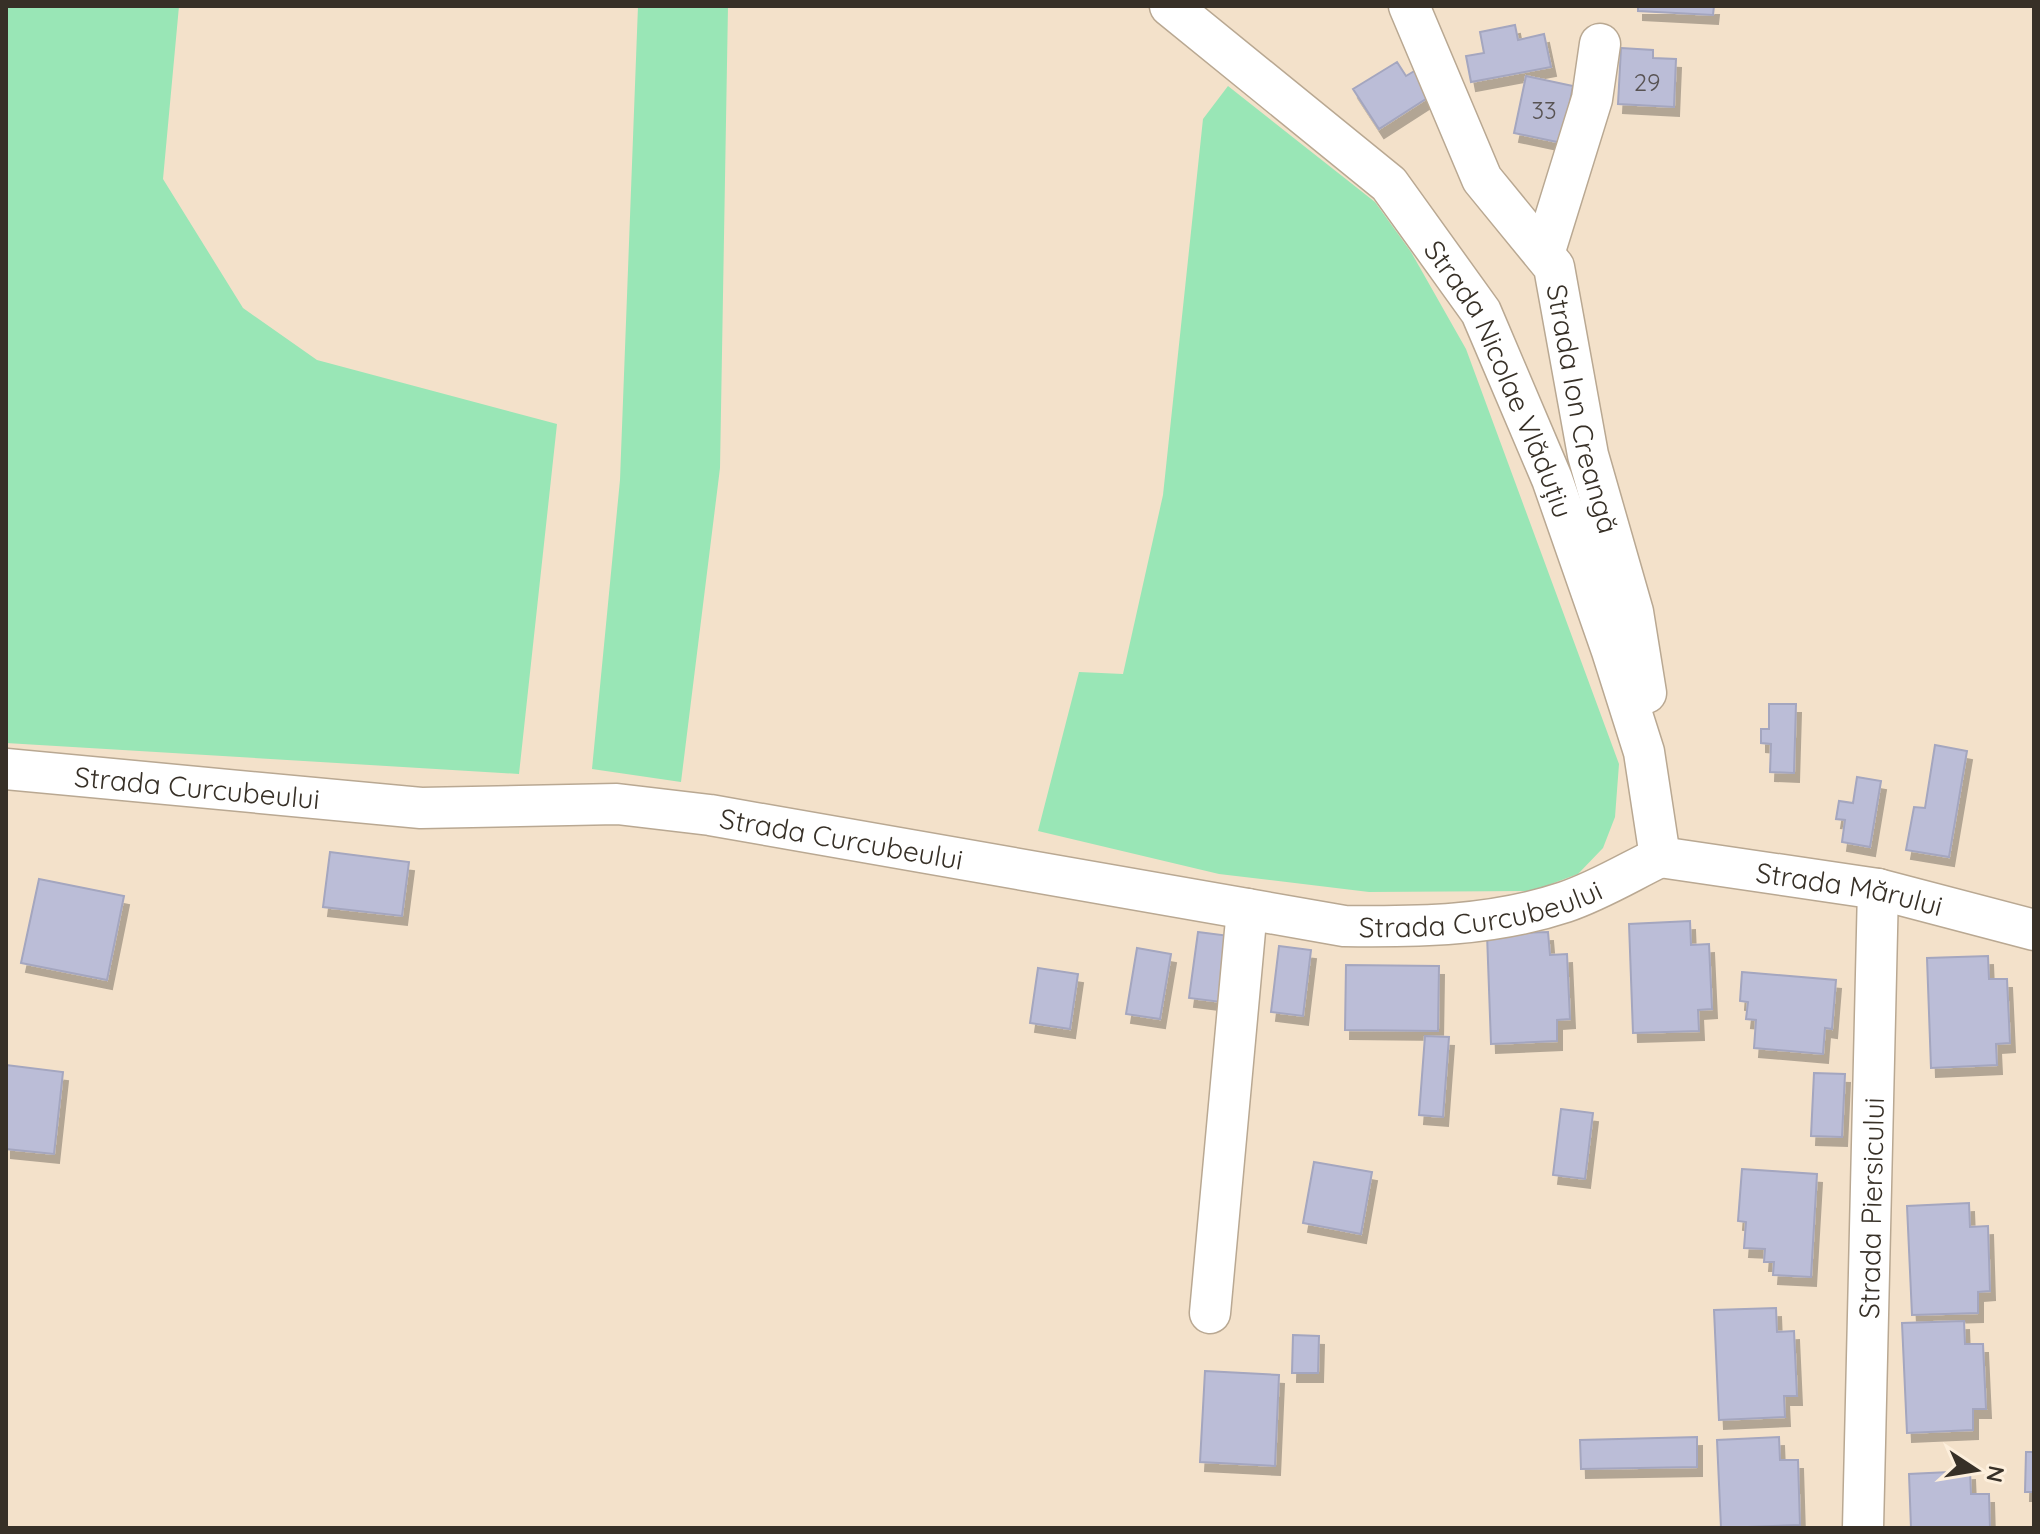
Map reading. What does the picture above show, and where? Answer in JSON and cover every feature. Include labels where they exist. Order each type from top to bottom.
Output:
[{"type":"street","name":"Strada Nicolae Vlăduțiu","points":[[1170,6],[1389,184],[1481,312],[1552,479],[1644,752],[1660,857]]},
{"type":"street","name":"Strada Ion Creangă","points":[[1409,6],[1482,179],[1554,267],[1588,455],[1633,612],[1651,726],[1644,752]]},
{"type":"street","points":[[1544,254],[1592,99],[1600,44]]},
{"type":"street","name":"Strada Curcubeului","points":[[6,769],[421,808],[617,804],[710,815],[1344,926],[1415,927],[1504,919],[1568,901],[1660,857]]},
{"type":"street","name":"Strada Mărului","points":[[1660,857],[1878,889],[2034,930]]},
{"type":"street","name":"Strada Piersicului","points":[[1863,1528],[1878,889]]},
{"type":"street","points":[[1210,1313],[1247,909]]},
{"type":"green space","points":[[6,6],[179,6],[163,179],[243,308],[317,360],[557,424],[519,774],[6,743]]},
{"type":"green space","points":[[638,6],[728,6],[720,468],[681,782],[592,769],[620,480]]},
{"type":"green space","points":[[1228,86],[1375,202],[1411,252],[1466,349],[1619,764],[1615,817],[1603,848],[1578,874],[1532,891],[1369,892],[1219,874],[1038,831],[1079,672],[1123,674],[1163,495],[1203,119]]},
{"type":"building","points":[[1638,6],[1714,6],[1713,15],[1638,11]]},
{"type":"building","points":[[1515,25],[1518,40],[1544,34],[1551,67],[1471,82],[1466,56],[1484,53],[1480,32]]},
{"type":"building","points":[[1621,48],[1653,50],[1653,58],[1676,59],[1674,107],[1618,104]]},
{"type":"building","points":[[1397,62],[1406,76],[1416,70],[1432,95],[1379,129],[1353,89]]},
{"type":"building","points":[[1526,76],[1573,86],[1562,143],[1514,133]]},
{"type":"building","points":[[1769,704],[1796,704],[1794,773],[1770,772],[1771,744],[1761,743],[1761,729],[1769,729]]},
{"type":"building","points":[[1935,745],[1967,751],[1949,857],[1906,850],[1914,807],[1925,808]]},
{"type":"building","points":[[1857,777],[1881,781],[1870,847],[1842,842],[1845,820],[1836,819],[1839,801],[1853,803]]},
{"type":"building","points":[[330,852],[409,862],[402,916],[323,907]]},
{"type":"building","points":[[39,879],[124,896],[107,980],[21,963]]},
{"type":"building","points":[[1690,921],[1691,945],[1709,944],[1712,1009],[1698,1010],[1699,1031],[1633,1033],[1629,924]]},
{"type":"building","points":[[1198,932],[1230,936],[1221,1002],[1189,998]]},
{"type":"building","points":[[1548,932],[1550,955],[1567,954],[1570,1019],[1557,1020],[1557,1041],[1491,1044],[1487,934]]},
{"type":"building","points":[[1279,946],[1311,950],[1303,1016],[1271,1012]]},
{"type":"building","points":[[1137,948],[1171,954],[1160,1019],[1126,1014]]},
{"type":"building","points":[[1988,956],[1989,979],[2007,979],[2010,1043],[1996,1044],[1997,1065],[1931,1068],[1927,958]]},
{"type":"building","points":[[1346,965],[1439,966],[1438,1031],[1345,1030]]},
{"type":"building","points":[[1038,968],[1078,974],[1070,1029],[1030,1023]]},
{"type":"building","points":[[1742,972],[1836,980],[1832,1029],[1825,1028],[1823,1054],[1754,1048],[1756,1020],[1746,1019],[1748,1002],[1740,1001]]},
{"type":"building","points":[[1425,1036],[1449,1037],[1443,1117],[1419,1115]]},
{"type":"building","points":[[6,1065],[63,1072],[54,1154],[6,1149]]},
{"type":"building","points":[[1814,1073],[1845,1074],[1842,1137],[1811,1136]]},
{"type":"building","points":[[1561,1109],[1593,1113],[1585,1179],[1553,1175]]},
{"type":"building","points":[[1314,1162],[1372,1172],[1361,1234],[1303,1223]]},
{"type":"building","points":[[1742,1169],[1817,1174],[1811,1277],[1773,1275],[1774,1262],[1764,1262],[1765,1249],[1744,1248],[1746,1222],[1738,1221]]},
{"type":"building","points":[[1969,1203],[1970,1227],[1988,1226],[1990,1291],[1978,1292],[1978,1313],[1912,1315],[1907,1206]]},
{"type":"building","points":[[1776,1308],[1777,1332],[1794,1331],[1797,1396],[1784,1396],[1785,1417],[1719,1420],[1714,1310]]},
{"type":"building","points":[[1964,1321],[1965,1344],[1983,1344],[1986,1409],[1973,1409],[1973,1430],[1907,1433],[1902,1323]]},
{"type":"building","points":[[1293,1335],[1319,1336],[1318,1373],[1292,1373]]},
{"type":"building","points":[[1205,1371],[1279,1375],[1275,1466],[1200,1462]]},
{"type":"building","points":[[1697,1437],[1697,1467],[1581,1469],[1580,1440]]},
{"type":"building","points":[[1779,1437],[1780,1460],[1798,1460],[1800,1525],[1721,1528],[1717,1440]]},
{"type":"building","points":[[2026,1452],[2034,1452],[2034,1492],[2025,1492]]},
{"type":"building","points":[[1970,1471],[1971,1494],[1989,1494],[1990,1528],[1911,1528],[1909,1474]]}]
